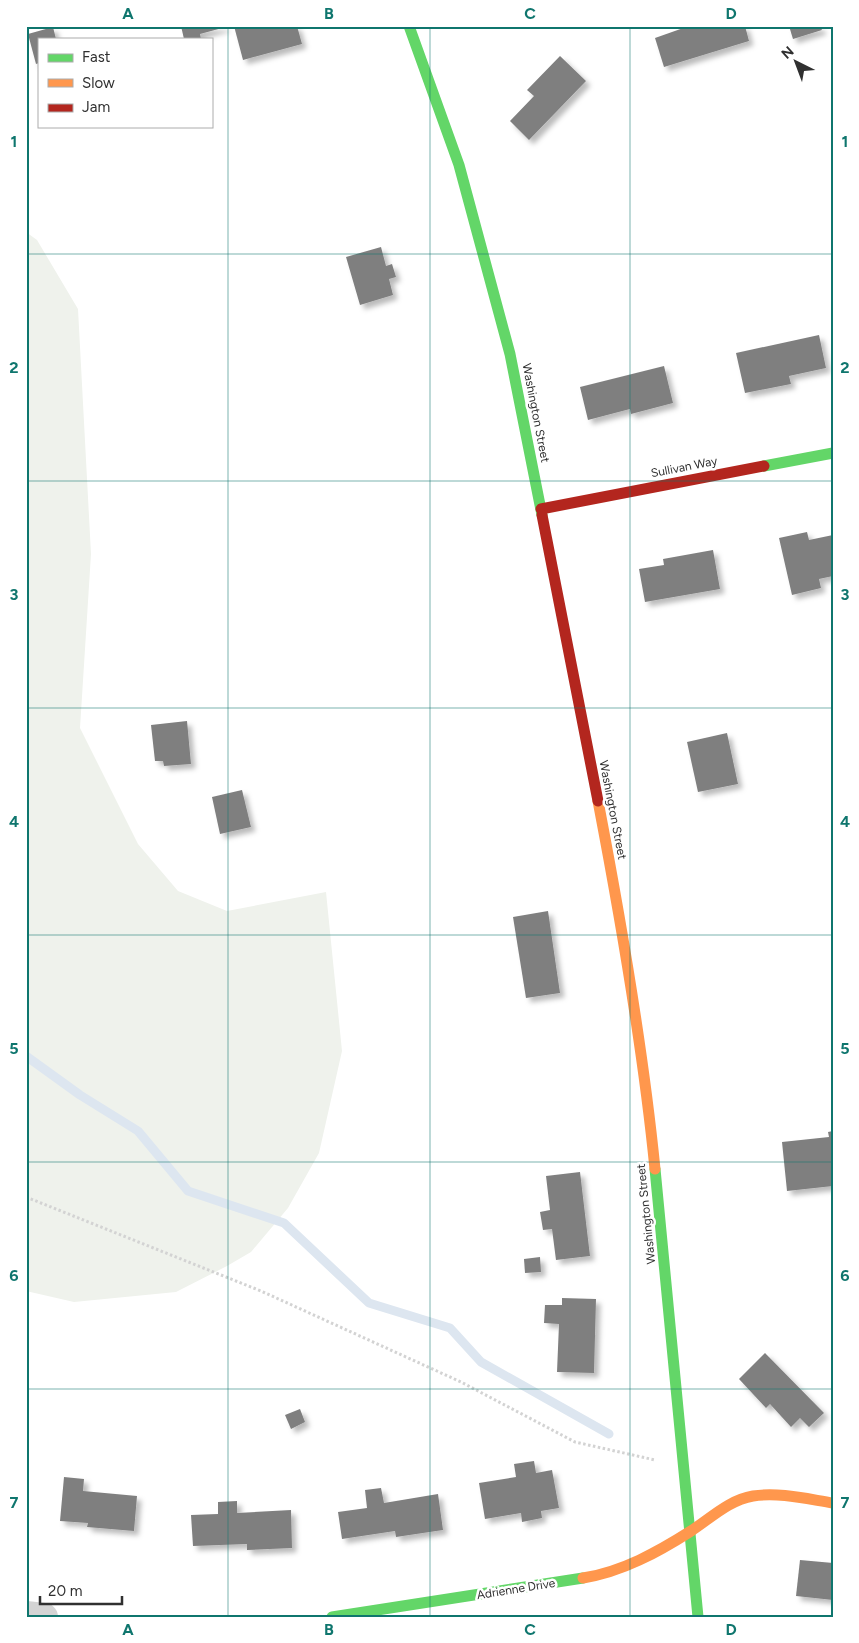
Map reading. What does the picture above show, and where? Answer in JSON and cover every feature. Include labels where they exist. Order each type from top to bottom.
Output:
[{"type":"main road","name":"Washington Street","points":[[414,27],[462,175],[510,354],[610,864],[648,1101],[698,1617]]},
{"type":"main road","name":"Sullivan Way","points":[[541,509],[833,453]]},
{"type":"main road","name":"Adrienne Drive","points":[[332,1617],[602,1575],[645,1558],[691,1531],[727,1505],[753,1496],[788,1496],[833,1503]]},
{"type":"street","points":[[26,1615],[44,1617]]},
{"type":"path","points":[[26,1197],[261,1291],[461,1382],[575,1442],[684,1466]]},
{"type":"shaded area","points":[[26,232],[37,240],[78,309],[91,554],[80,728],[138,844],[178,891],[227,911],[326,892],[342,1051],[319,1153],[288,1208],[251,1252],[176,1292],[74,1302],[26,1291]]},
{"type":"building","points":[[181,26],[226,26],[200,34],[201,38],[184,38]]},
{"type":"building","points":[[234,26],[297,26],[302,44],[243,60]]},
{"type":"building","points":[[689,26],[745,26],[749,41],[664,67],[655,38]]},
{"type":"building","points":[[789,26],[820,26],[822,30],[793,39]]},
{"type":"building","points":[[53,27],[56,38],[38,38],[38,63],[36,64],[28,34]]},
{"type":"building","points":[[560,56],[586,81],[529,140],[510,121],[534,96],[527,90]]},
{"type":"building","points":[[381,247],[386,266],[392,264],[396,277],[389,279],[393,295],[360,305],[346,257]]},
{"type":"building","points":[[819,335],[826,368],[789,376],[791,384],[745,393],[736,353]]},
{"type":"building","points":[[664,366],[673,403],[631,414],[630,409],[588,420],[580,387]]},
{"type":"building","points":[[807,532],[809,540],[833,535],[833,576],[819,579],[821,588],[792,595],[779,538]]},
{"type":"building","points":[[713,550],[720,589],[645,602],[639,569],[664,565],[663,559]]},
{"type":"building","points":[[187,721],[191,764],[164,766],[163,761],[155,761],[151,725]]},
{"type":"building","points":[[727,733],[738,784],[698,792],[687,742]]},
{"type":"building","points":[[242,790],[251,827],[220,834],[212,797]]},
{"type":"building","points":[[548,911],[560,993],[526,998],[513,917]]},
{"type":"building","points":[[833,1131],[833,1186],[787,1191],[782,1142],[829,1137],[828,1132]]},
{"type":"building","points":[[580,1172],[590,1256],[556,1260],[552,1229],[543,1230],[540,1212],[550,1210],[546,1176]]},
{"type":"building","points":[[540,1257],[541,1272],[525,1273],[524,1259]]},
{"type":"building","points":[[562,1298],[596,1299],[594,1373],[557,1372],[559,1324],[544,1323],[545,1305],[562,1305]]},
{"type":"building","points":[[765,1353],[824,1413],[809,1427],[800,1418],[791,1427],[770,1404],[766,1408],[739,1379]]},
{"type":"building","points":[[300,1409],[305,1422],[291,1429],[285,1415]]},
{"type":"building","points":[[534,1461],[536,1473],[552,1470],[559,1508],[541,1511],[542,1518],[522,1522],[521,1513],[485,1519],[479,1483],[516,1477],[514,1464]]},
{"type":"building","points":[[64,1477],[84,1479],[83,1491],[137,1496],[134,1531],[87,1527],[88,1523],[60,1521]]},
{"type":"building","points":[[381,1488],[384,1503],[438,1494],[443,1530],[396,1537],[395,1531],[342,1539],[338,1512],[367,1508],[365,1490]]},
{"type":"building","points":[[237,1501],[237,1513],[291,1510],[292,1548],[247,1550],[247,1544],[193,1546],[191,1515],[218,1514],[218,1502]]},
{"type":"building","points":[[800,1560],[833,1563],[833,1600],[796,1596]]},
{"type":"waterway","points":[[26,1056],[80,1095],[138,1131],[188,1191],[284,1223],[369,1303],[450,1328],[481,1362],[609,1434]]},
{"type":"traffic: fast","points":[[409,26],[459,165],[510,354],[542,515]]},
{"type":"traffic: fast","points":[[764,466],[833,453]]},
{"type":"traffic: fast","points":[[655,1169],[698,1617]]},
{"type":"traffic: fast","points":[[332,1617],[583,1578]]},
{"type":"traffic: slow","points":[[598,801],[631,985],[655,1169]]},
{"type":"traffic: slow","points":[[583,1578],[612,1571],[653,1554],[691,1531],[728,1505],[744,1498],[763,1495],[793,1496],[833,1503]]},
{"type":"traffic: jam","points":[[541,509],[764,466]]},
{"type":"traffic: jam","points":[[542,515],[598,801]]}]
